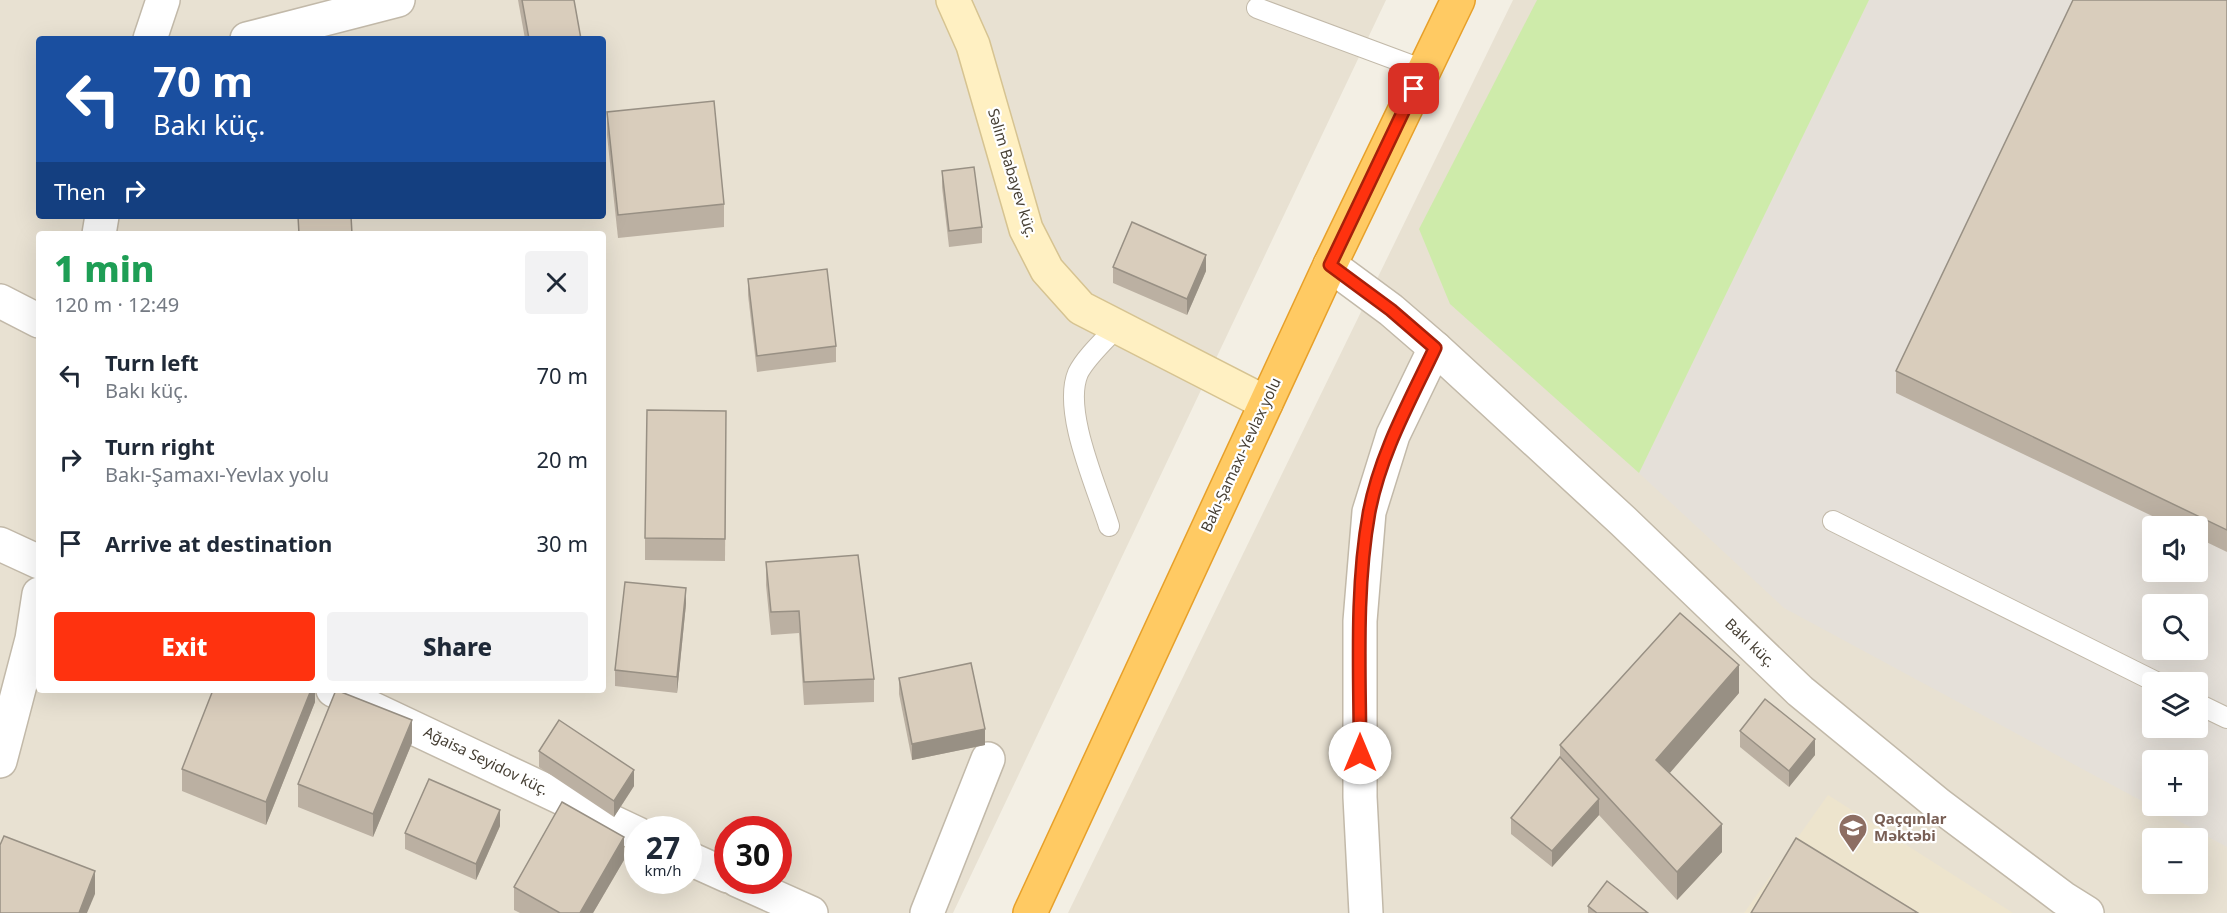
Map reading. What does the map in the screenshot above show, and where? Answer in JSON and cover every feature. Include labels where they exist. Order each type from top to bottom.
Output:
[{"type":"highway","name":"Bakı-Şamaxı-Yevlax yolu","points":[[1030,913],[1330,265],[1458,0]]},
{"type":"street","points":[[151,36],[163,0]]},
{"type":"street","points":[[260,36],[398,0]]},
{"type":"street","name":"Səlim Babayev küç.","points":[[954,0],[973,45],[1026,229],[1047,270],[1081,308],[1266,403]]},
{"type":"street","name":"Bakı küç.","points":[[1330,265],[1391,310],[1435,348],[1623,521],[1800,691],[1940,805],[2063,898],[2087,913]]},
{"type":"street","points":[[0,301],[36,319]]},
{"type":"street","points":[[1366,913],[1360,797],[1360,621],[1370,512],[1393,435],[1435,348]]},
{"type":"street","points":[[0,544],[36,561]]},
{"type":"street","points":[[0,761],[32,639],[36,613]]},
{"type":"street","name":"Ağaisa Seyidov küç.","points":[[339,693],[624,827]]},
{"type":"street","points":[[927,913],[988,759]]},
{"type":"street","points":[[768,894],[811,913]]},
{"type":"lane","points":[[1257,8],[1424,70]]},
{"type":"lane","points":[[1109,526],[1073,413],[1079,372],[1117,327]]},
{"type":"lane","points":[[1833,521],[2142,675]]},
{"type":"lane","points":[[2208,709],[2227,718]]},
{"type":"shaded area","points":[[0,0],[1386,0],[953,913],[0,913]]},
{"type":"shaded area","points":[[1513,0],[2227,0],[2227,913],[1068,913]]},
{"type":"shaded area","points":[[1869,0],[2227,0],[2227,847],[2208,837],[2208,828],[2192,828],[2170,816],[2208,816],[2208,750],[2142,750],[2142,801],[1784,608],[1639,473]]},
{"type":"shaded area","name":"Qaçqınlar Məktəbi","points":[[1828,795],[2013,913],[1744,913]]},
{"type":"green space","points":[[1537,0],[1869,0],[1639,473],[1450,304],[1419,229]]},
{"type":"building","points":[[522,0],[574,0],[580,36],[528,36]]},
{"type":"building","points":[[2073,0],[2227,0],[2227,530],[2208,521],[2208,516],[2198,516],[1896,371]]},
{"type":"building","points":[[714,101],[724,204],[618,215],[607,112]]},
{"type":"building","points":[[974,167],[982,227],[949,231],[942,171]]},
{"type":"building","points":[[298,219],[351,219],[352,231],[299,231]]},
{"type":"building","points":[[1132,222],[1206,255],[1187,299],[1113,267]]},
{"type":"building","points":[[827,269],[836,346],[757,356],[748,279]]},
{"type":"building","points":[[647,410],[726,411],[725,539],[645,538]]},
{"type":"building","points":[[858,555],[874,679],[804,682],[799,611],[771,612],[766,562]]},
{"type":"building","points":[[625,582],[686,588],[677,677],[615,670]]},
{"type":"building","points":[[1680,613],[1739,665],[1656,760],[1722,824],[1677,872],[1560,745]]},
{"type":"building","points":[[971,663],[985,729],[912,744],[899,678]]},
{"type":"building","points":[[212,693],[310,693],[266,802],[182,769]]},
{"type":"building","points":[[335,693],[344,693],[412,720],[373,814],[298,784]]},
{"type":"building","points":[[1765,699],[1815,739],[1789,771],[1740,731]]},
{"type":"building","points":[[559,720],[634,770],[614,801],[539,751]]},
{"type":"building","points":[[1560,757],[1599,799],[1552,851],[1511,818]]},
{"type":"building","points":[[429,779],[500,810],[476,864],[405,833]]},
{"type":"building","points":[[562,802],[624,837],[580,913],[560,913],[514,887]]},
{"type":"building","points":[[4,836],[95,871],[79,913],[0,913],[0,845]]},
{"type":"building","points":[[1796,838],[1918,913],[1751,913]]},
{"type":"building","points":[[1607,881],[1648,913],[1597,913],[1588,906]]},
{"type":"place","name":"Qaçqınlar Məktəbi","points":[[1853,854]]},
{"type":"route","points":[[1360,753],[1360,621],[1370,512],[1393,435],[1435,348],[1391,310],[1330,265],[1414,89]]}]
